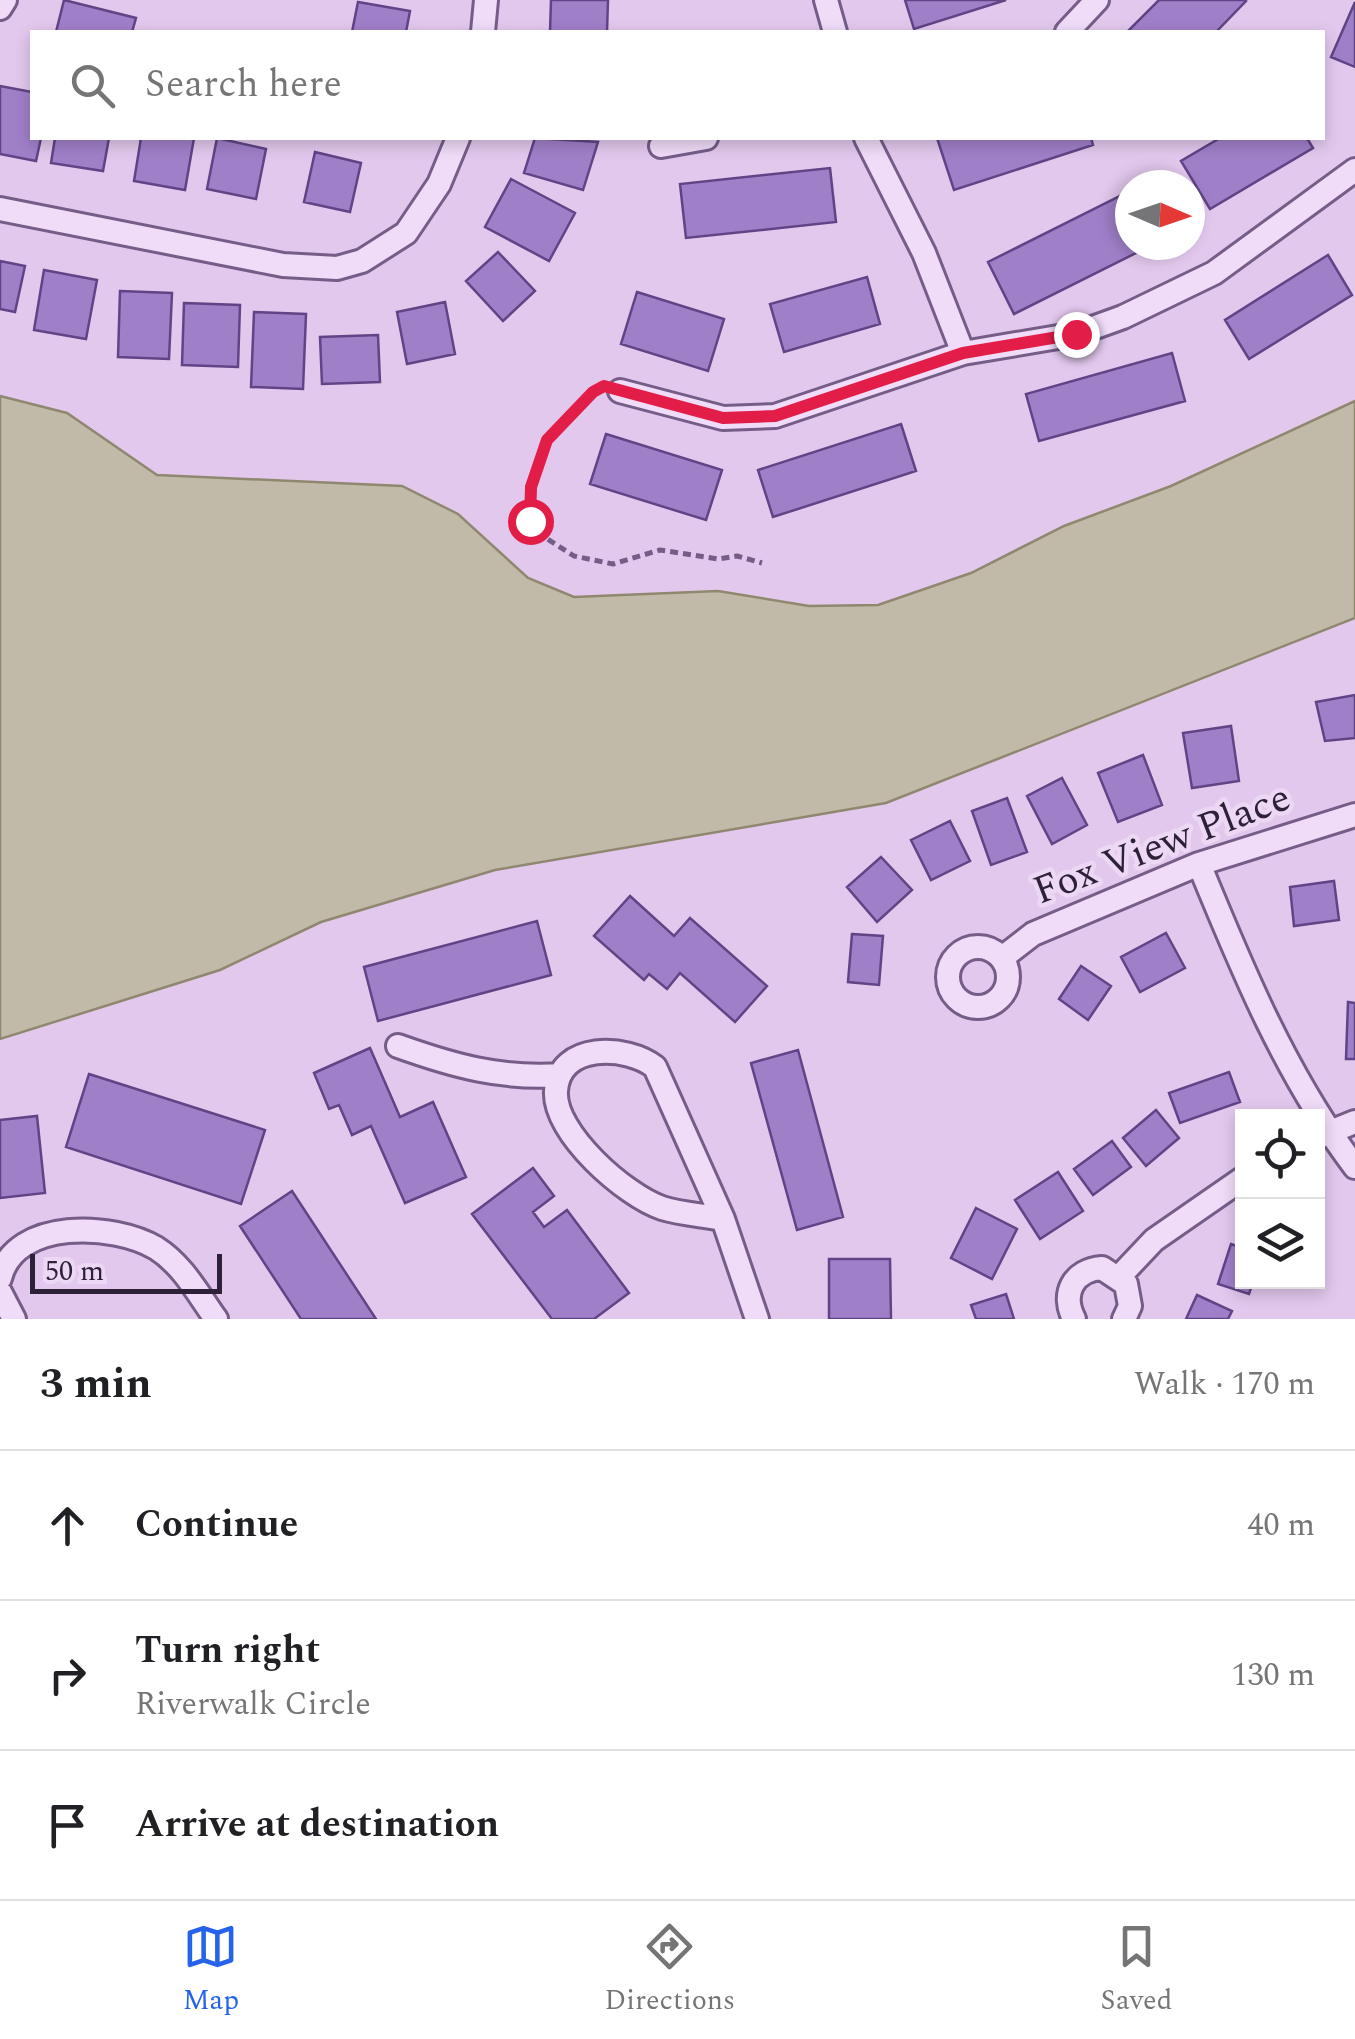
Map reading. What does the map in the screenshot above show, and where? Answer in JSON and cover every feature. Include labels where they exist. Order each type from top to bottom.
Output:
[{"type":"street","points":[[0,8],[6,0]]},
{"type":"street","points":[[482,30],[486,0]]},
{"type":"street","points":[[826,0],[834,30]]},
{"type":"street","points":[[1068,30],[1097,0]]},
{"type":"street","points":[[0,209],[283,266],[337,268],[362,261],[406,234],[439,184],[457,140]]},
{"type":"street","points":[[661,146],[695,140]]},
{"type":"street","points":[[867,140],[924,253],[963,353]]},
{"type":"street","points":[[620,391],[723,418],[775,416],[963,353],[1076,334],[1123,318],[1214,274],[1355,170]]},
{"type":"street","name":"Fox View Place","points":[[1002,958],[1057,923],[1199,864],[1355,815]]},
{"type":"street","points":[[1199,864],[1252,988],[1311,1109]]},
{"type":"street","points":[[398,1046],[503,1077],[560,1075]]},
{"type":"street","points":[[723,1219],[662,1208],[632,1194],[604,1172],[560,1110],[556,1093],[560,1075],[572,1060],[600,1051],[640,1055],[655,1067],[723,1219],[757,1319]]},
{"type":"street","points":[[1325,1133],[1355,1122]]},
{"type":"street","points":[[1325,1136],[1355,1167]]},
{"type":"street","points":[[1120,1276],[1154,1240],[1235,1184]]},
{"type":"street","points":[[0,1278],[16,1249],[32,1240],[76,1232],[129,1234],[180,1268],[216,1319]]},
{"type":"street","points":[[1074,1319],[1067,1298],[1074,1279],[1102,1268],[1120,1276],[1130,1295],[1124,1319]]},
{"type":"street","points":[[0,1292],[14,1319]]},
{"type":"path","points":[[620,391],[604,386],[593,392],[547,440],[531,487],[530,521],[535,528],[574,556],[613,564],[660,550],[718,559],[736,556],[762,563]]},
{"type":"path","points":[[528,534],[535,528]]},
{"type":"shaded area","points":[[0,396],[67,413],[157,475],[402,486],[458,514],[528,578],[574,597],[718,591],[809,606],[878,605],[971,573],[1064,526],[1171,486],[1355,401],[1355,618],[886,803],[495,870],[321,922],[220,970],[0,1039]]},
{"type":"building","points":[[64,0],[136,18],[133,30],[56,30]]},
{"type":"building","points":[[551,0],[608,0],[607,30],[550,30]]},
{"type":"building","points":[[905,0],[1006,0],[914,29]]},
{"type":"building","points":[[1159,0],[1246,1],[1218,30],[1129,30]]},
{"type":"building","points":[[358,2],[410,11],[406,30],[352,30]]},
{"type":"building","points":[[1355,2],[1355,67],[1331,57]]},
{"type":"building","points":[[0,86],[30,92],[30,140],[41,140],[36,161],[0,154]]},
{"type":"building","points":[[55,140],[109,140],[103,171],[51,163]]},
{"type":"building","points":[[141,140],[194,140],[185,190],[134,181]]},
{"type":"building","points":[[217,140],[266,149],[256,199],[207,189]]},
{"type":"building","points":[[534,140],[598,142],[583,190],[524,173]]},
{"type":"building","points":[[938,140],[1092,140],[1093,145],[954,190]]},
{"type":"building","points":[[1217,140],[1308,140],[1313,148],[1210,209],[1205,201],[1205,170],[1186,170],[1181,161]]},
{"type":"building","points":[[315,152],[361,163],[350,212],[304,202]]},
{"type":"building","points":[[830,168],[836,222],[686,238],[680,184]]},
{"type":"building","points":[[511,179],[575,213],[549,261],[485,227]]},
{"type":"building","points":[[1115,198],[1115,260],[1122,260],[1014,314],[988,262]]},
{"type":"building","points":[[498,252],[535,291],[503,321],[466,281]]},
{"type":"building","points":[[1328,255],[1352,295],[1249,359],[1225,320]]},
{"type":"building","points":[[0,261],[25,266],[15,312],[0,309]]},
{"type":"building","points":[[44,270],[97,280],[86,339],[34,330]]},
{"type":"building","points":[[867,277],[880,324],[784,352],[770,304]]},
{"type":"building","points":[[120,291],[172,293],[169,359],[118,357]]},
{"type":"building","points":[[637,292],[724,319],[708,371],[621,344]]},
{"type":"building","points":[[445,302],[455,354],[407,364],[397,312]]},
{"type":"building","points":[[184,303],[240,305],[238,367],[182,365]]},
{"type":"building","points":[[254,312],[306,314],[303,389],[251,387]]},
{"type":"building","points":[[378,335],[380,382],[322,384],[320,337]]},
{"type":"building","points":[[1172,353],[1185,401],[1039,441],[1026,394]]},
{"type":"building","points":[[901,424],[916,471],[773,517],[758,470]]},
{"type":"building","points":[[606,434],[722,470],[706,520],[590,484]]},
{"type":"building","points":[[1355,695],[1355,738],[1325,741],[1316,702]]},
{"type":"building","points":[[1231,726],[1239,781],[1192,788],[1183,733]]},
{"type":"building","points":[[1143,755],[1162,805],[1118,822],[1098,773]]},
{"type":"building","points":[[1062,778],[1087,825],[1052,844],[1027,796]]},
{"type":"building","points":[[1007,798],[1027,852],[991,865],[972,811]]},
{"type":"building","points":[[950,821],[970,861],[931,880],[911,840]]},
{"type":"building","points":[[881,857],[912,890],[877,922],[847,887]]},
{"type":"building","points":[[1334,881],[1339,920],[1294,926],[1290,887]]},
{"type":"building","points":[[630,896],[674,936],[690,918],[767,986],[735,1022],[680,973],[667,989],[649,974],[644,980],[594,936]]},
{"type":"building","points":[[537,921],[551,975],[378,1021],[364,967]]},
{"type":"building","points":[[1166,933],[1185,968],[1140,992],[1121,957]]},
{"type":"building","points":[[852,934],[883,936],[879,985],[848,982]]},
{"type":"building","points":[[1081,966],[1111,986],[1088,1020],[1059,999]]},
{"type":"building","points":[[1348,1002],[1355,1003],[1355,1059],[1346,1059]]},
{"type":"building","points":[[370,1048],[400,1117],[433,1102],[466,1177],[405,1203],[371,1126],[352,1135],[339,1105],[329,1109],[314,1073]]},
{"type":"building","points":[[798,1050],[843,1217],[797,1230],[751,1063]]},
{"type":"building","points":[[1229,1072],[1240,1102],[1180,1123],[1169,1093]]},
{"type":"building","points":[[89,1074],[265,1130],[241,1204],[66,1147]]},
{"type":"building","points":[[1156,1110],[1179,1138],[1146,1166],[1123,1138]]},
{"type":"building","points":[[37,1116],[45,1193],[0,1198],[0,1120]]},
{"type":"building","points":[[1112,1141],[1131,1167],[1093,1195],[1074,1169]]},
{"type":"building","points":[[533,1168],[554,1196],[533,1212],[544,1227],[567,1210],[629,1293],[594,1319],[552,1319],[472,1214]]},
{"type":"building","points":[[1058,1172],[1083,1211],[1040,1239],[1015,1200]]},
{"type":"building","points":[[292,1191],[376,1319],[301,1319],[240,1226]]},
{"type":"building","points":[[976,1208],[1017,1229],[992,1279],[951,1258]]},
{"type":"building","points":[[1231,1244],[1235,1245],[1235,1289],[1251,1289],[1249,1294],[1218,1284]]},
{"type":"building","points":[[829,1259],[890,1259],[891,1319],[829,1319]]},
{"type":"building","points":[[1006,1294],[1014,1319],[976,1319],[971,1305]]},
{"type":"building","points":[[1197,1295],[1232,1311],[1228,1319],[1186,1319]]},
{"type":"route","points":[[530,521],[531,487],[547,440],[593,392],[604,386],[723,418],[775,416],[963,353],[1076,334]]}]
